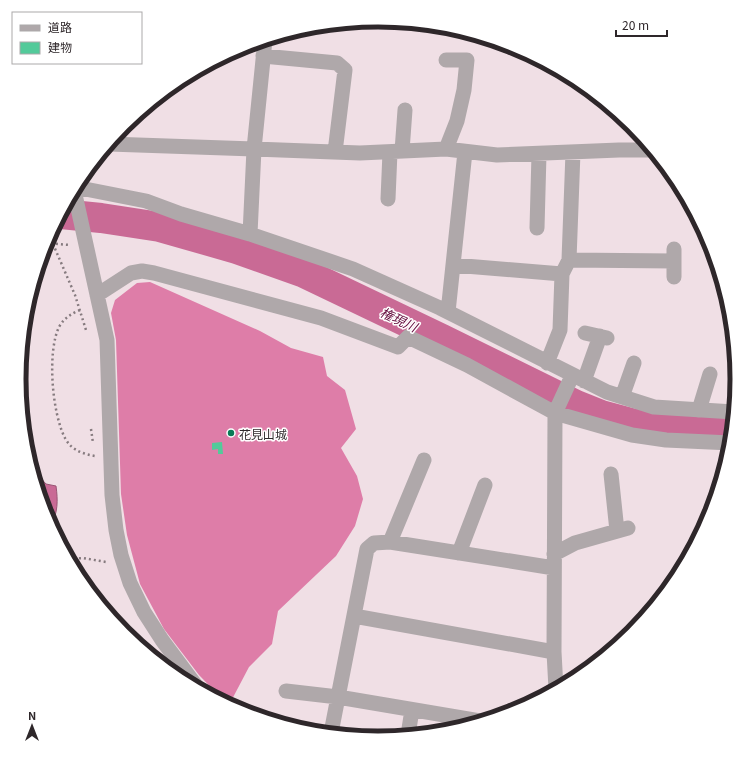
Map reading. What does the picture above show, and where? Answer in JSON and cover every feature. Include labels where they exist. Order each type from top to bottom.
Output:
[{"type":"street","points":[[250,234],[254,149],[264,46]]},
{"type":"street","points":[[263,56],[337,63],[345,70],[335,152]]},
{"type":"street","points":[[446,60],[467,60],[464,90],[458,121],[446,149]]},
{"type":"street","points":[[388,199],[404,110]]},
{"type":"street","points":[[116,144],[335,152],[446,149],[497,155],[645,150]]},
{"type":"street","points":[[448,312],[465,152]]},
{"type":"street","points":[[547,363],[560,330],[562,274],[569,260],[573,152]]},
{"type":"street","points":[[537,228],[539,154]]},
{"type":"street","points":[[82,188],[146,200],[181,214],[250,234],[354,269],[448,312],[547,363],[575,380],[607,392],[654,407],[728,412]]},
{"type":"street","points":[[76,198],[107,340],[112,495],[116,530],[121,555],[130,583],[144,612],[162,640],[189,676]]},
{"type":"street","points":[[569,260],[674,255],[674,278]]},
{"type":"street","points":[[453,265],[562,274]]},
{"type":"street","points":[[97,295],[131,273],[142,271],[321,318],[398,347],[408,337],[556,410],[632,435],[666,440],[724,443]]},
{"type":"street","points":[[556,683],[554,652],[554,561],[556,410],[604,337],[585,333]]},
{"type":"street","points":[[622,397],[634,363]]},
{"type":"street","points":[[699,410],[710,374]]},
{"type":"street","points":[[390,542],[424,460]]},
{"type":"street","points":[[331,728],[367,549],[374,543],[390,542],[459,553],[554,561],[576,544],[623,529],[611,474]]},
{"type":"street","points":[[459,553],[485,485]]},
{"type":"street","points":[[354,616],[554,652]]},
{"type":"street","points":[[286,691],[338,697],[466,720]]},
{"type":"street","points":[[409,729],[412,710]]},
{"type":"path","points":[[86,247],[54,244],[76,295],[86,330]]},
{"type":"path","points":[[80,310],[67,316],[60,326],[55,339],[52,366],[54,397],[59,421],[65,439],[78,452],[95,456]]},
{"type":"path","points":[[75,559],[83,558],[110,562]]},
{"type":"shaded area","points":[[150,282],[260,331],[291,348],[323,357],[327,376],[345,390],[356,429],[341,448],[357,476],[363,499],[355,526],[336,556],[278,611],[272,644],[249,667],[232,699],[214,691],[199,675],[164,629],[140,584],[127,535],[121,494],[116,340],[111,313],[115,300],[137,283]]},
{"type":"shaded area","points":[[41,478],[46,484],[56,486],[57,506],[54,517]]},
{"type":"building","points":[[222,442],[223,454],[218,454],[218,449],[212,450],[212,443]]},
{"type":"waterway","name":"権現川","points":[[67,215],[160,227],[237,249],[302,272],[576,405],[601,415],[631,423],[667,429],[726,429]]},
{"type":"place","name":"花見山城","points":[[231,433]]}]
